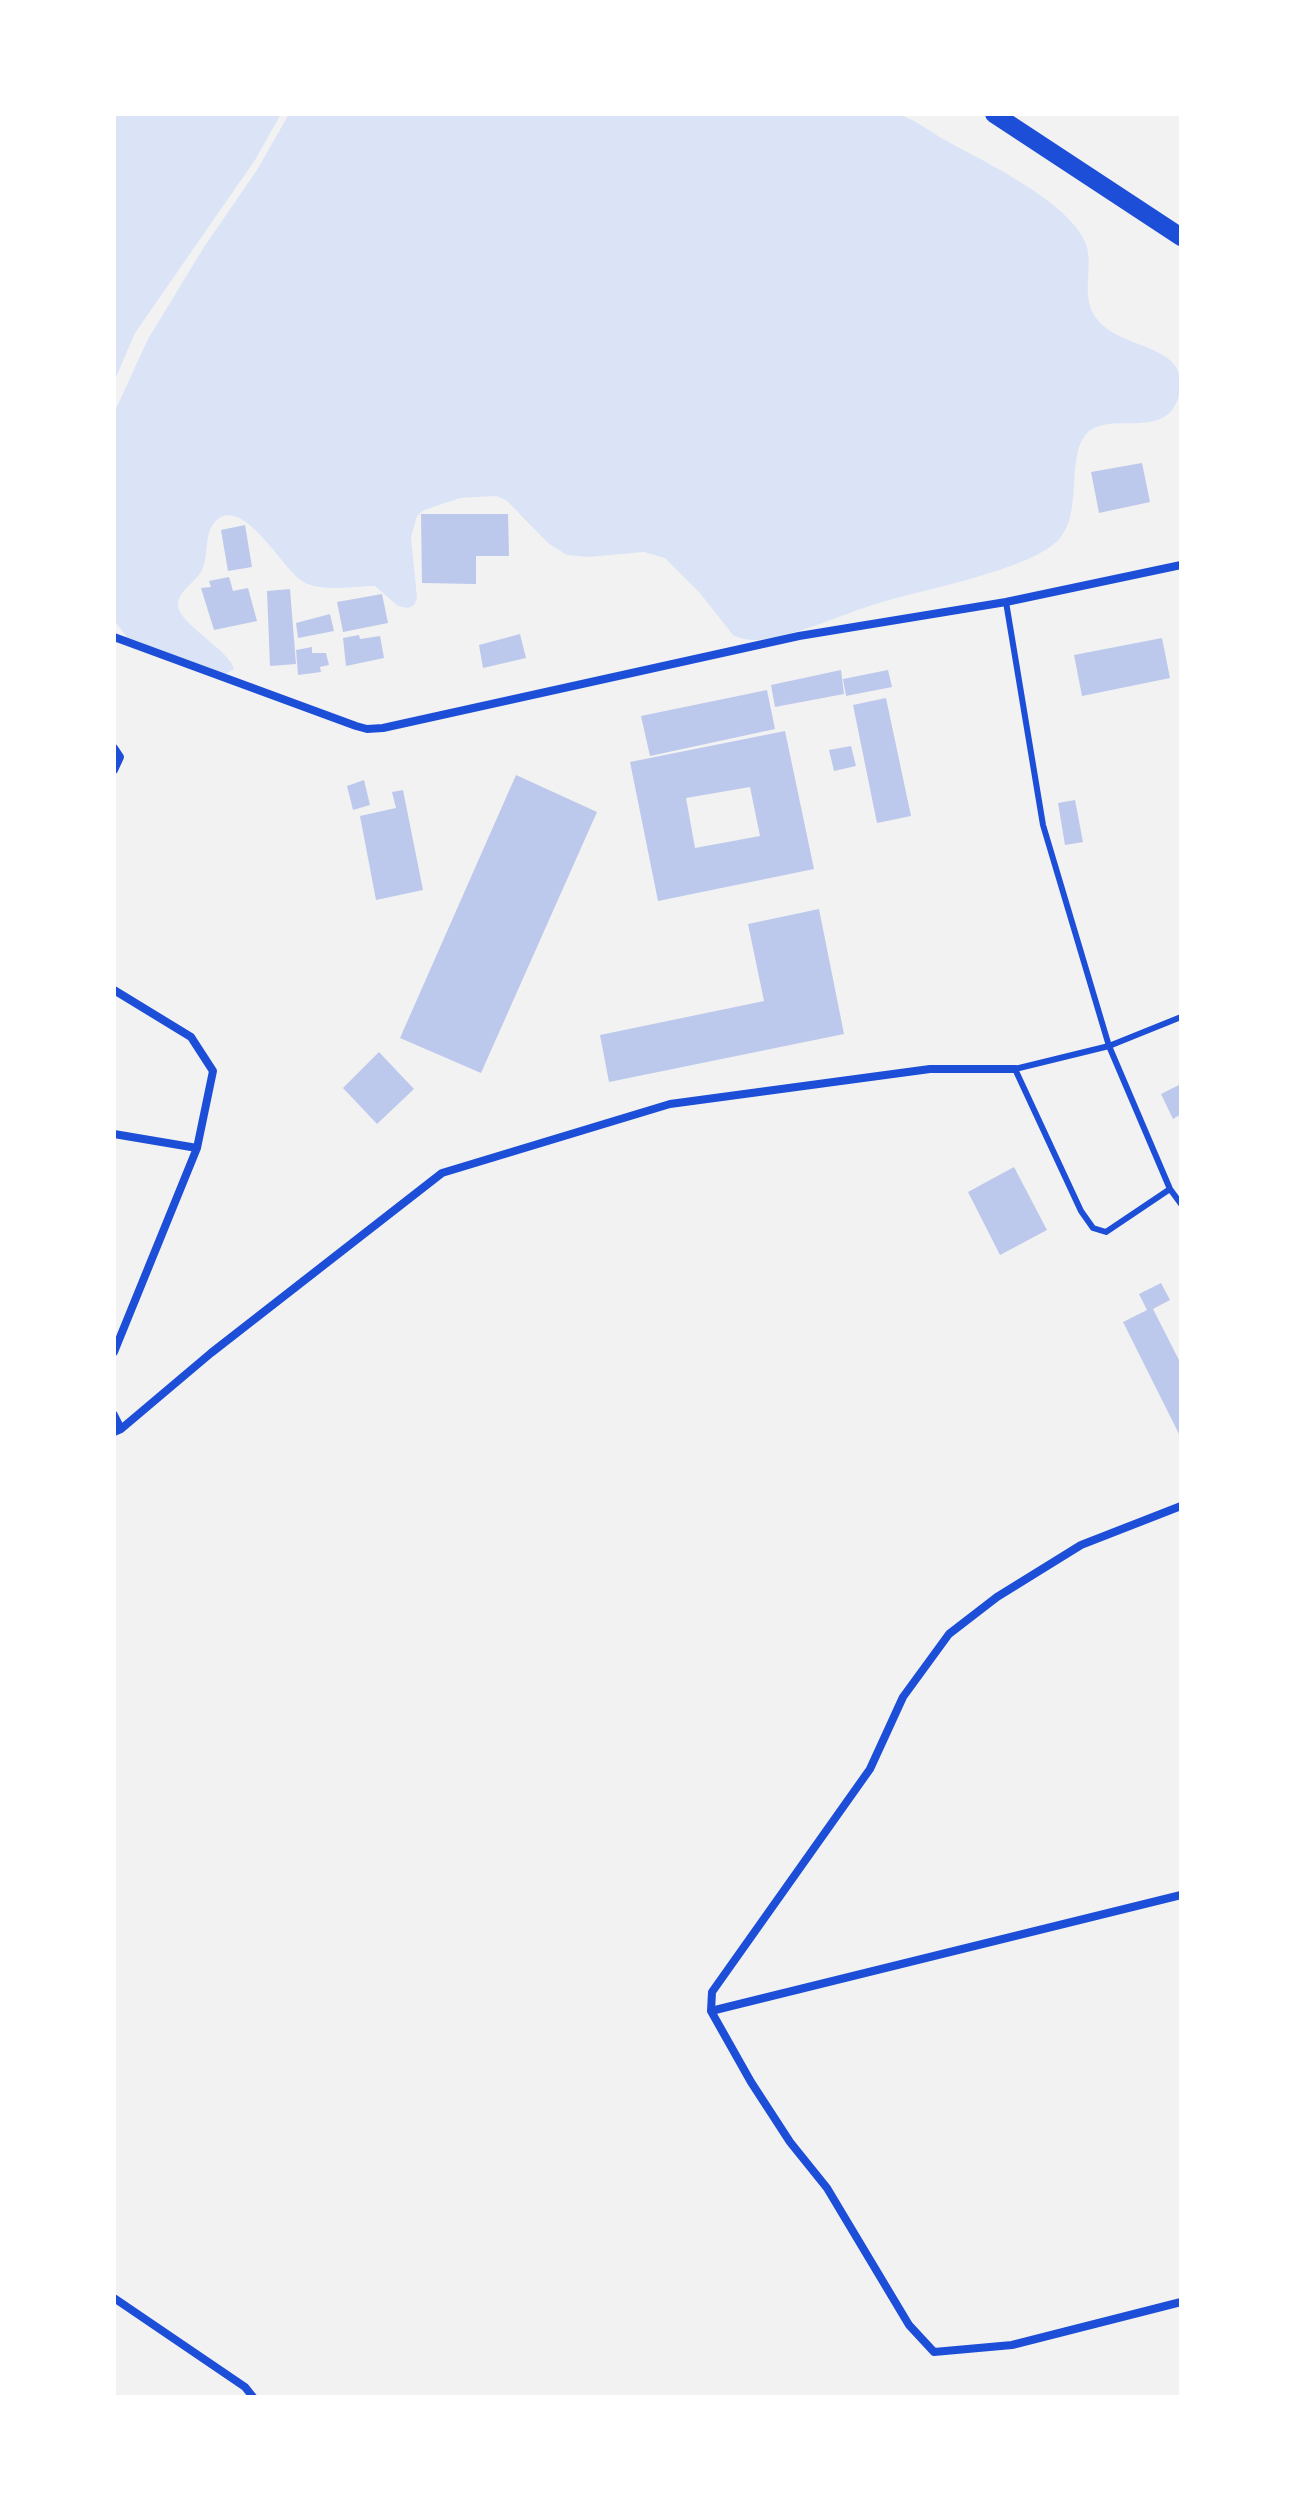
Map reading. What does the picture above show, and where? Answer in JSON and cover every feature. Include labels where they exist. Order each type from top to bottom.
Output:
[{"type":"main road","points":[[994,114],[1181,237]]},
{"type":"street","points":[[114,637],[367,729],[383,728],[799,636],[1006,602],[1181,565]]},
{"type":"street","points":[[114,748],[120,757],[114,770]]},
{"type":"street","points":[[114,990],[191,1037],[213,1071],[197,1148],[114,1352]]},
{"type":"street","points":[[114,1415],[117,1430],[442,1173],[670,1104],[930,1069],[1015,1069]]},
{"type":"street","points":[[114,1134],[197,1148]]},
{"type":"street","points":[[1181,1506],[1081,1545],[997,1597],[949,1634],[903,1697],[870,1769],[712,1992],[711,2011],[751,2082],[790,2142],[827,2188],[909,2325],[934,2352],[1012,2345],[1181,2302]]},
{"type":"street","points":[[711,2011],[1181,1895]]},
{"type":"street","points":[[114,2298],[245,2387],[253,2397]]},
{"type":"lane","points":[[1006,602],[1043,825],[1109,1046],[1170,1189],[1181,1204]]},
{"type":"lane","points":[[1170,1189],[1106,1232],[1093,1228],[1081,1211],[1015,1069],[1109,1046],[1181,1017]]},
{"type":"shaded area","points":[[114,114],[281,114],[255,160],[135,333],[114,382]]},
{"type":"shaded area","points":[[289,114],[901,115],[1024,184],[1063,213],[1086,244],[1088,297],[1094,315],[1119,336],[1164,356],[1174,365],[1180,377],[1179,395],[1172,410],[1162,418],[1149,422],[1106,424],[1094,428],[1084,437],[1076,460],[1071,515],[1060,538],[1047,549],[1003,569],[879,603],[786,634],[756,640],[733,635],[699,592],[665,558],[644,552],[588,557],[567,555],[549,544],[506,500],[496,496],[460,498],[424,510],[417,516],[411,537],[417,598],[414,605],[408,608],[398,606],[375,586],[328,588],[302,581],[248,524],[236,517],[225,516],[211,528],[202,570],[181,595],[178,605],[186,620],[230,662],[234,669],[225,674],[131,643],[114,620],[114,413],[148,339],[204,247],[257,170]]},
{"type":"building","points":[[1142,463],[1150,502],[1099,513],[1091,472]]},
{"type":"building","points":[[421,514],[508,514],[509,556],[476,556],[476,584],[422,583]]},
{"type":"building","points":[[245,525],[252,567],[228,571],[221,530]]},
{"type":"building","points":[[229,577],[233,591],[248,588],[257,621],[214,630],[201,588],[211,587],[209,581]]},
{"type":"building","points":[[290,589],[296,664],[270,666],[267,591]]},
{"type":"building","points":[[382,594],[388,623],[343,632],[337,602]]},
{"type":"building","points":[[330,614],[334,631],[298,638],[296,623]]},
{"type":"building","points":[[520,634],[526,658],[483,668],[479,645]]},
{"type":"building","points":[[359,635],[360,639],[380,636],[384,658],[346,666],[343,638]]},
{"type":"building","points":[[1162,638],[1170,678],[1082,696],[1074,655]]},
{"type":"building","points":[[312,647],[312,653],[326,653],[329,665],[320,667],[321,672],[298,675],[296,650]]},
{"type":"building","points":[[841,670],[844,694],[775,707],[771,685]]},
{"type":"building","points":[[888,670],[892,687],[846,696],[843,679]]},
{"type":"building","points":[[767,690],[775,729],[650,756],[641,716]]},
{"type":"building","points":[[886,698],[911,816],[877,823],[853,705]]},
{"type":"building","points":[[785,731],[814,869],[658,901],[630,762]],"holes":[[[750,787],[760,836],[695,848],[686,798]]]},
{"type":"building","points":[[851,746],[856,766],[834,771],[829,750]]},
{"type":"building","points":[[516,775],[597,812],[481,1073],[400,1038]]},
{"type":"building","points":[[364,780],[370,805],[353,810],[347,786]]},
{"type":"building","points":[[403,790],[423,890],[376,900],[360,816],[396,808],[392,792]]},
{"type":"building","points":[[1075,800],[1083,842],[1065,845],[1058,803]]},
{"type":"building","points":[[819,909],[844,1034],[609,1082],[600,1035],[764,1001],[748,924]]},
{"type":"building","points":[[379,1052],[414,1089],[377,1124],[343,1088]]},
{"type":"building","points":[[1181,1084],[1181,1114],[1173,1119],[1161,1094]]},
{"type":"building","points":[[1014,1167],[1047,1230],[1000,1255],[968,1192]]},
{"type":"building","points":[[1161,1283],[1170,1300],[1153,1309],[1181,1364],[1181,1438],[1123,1322],[1147,1310],[1139,1294]]}]
